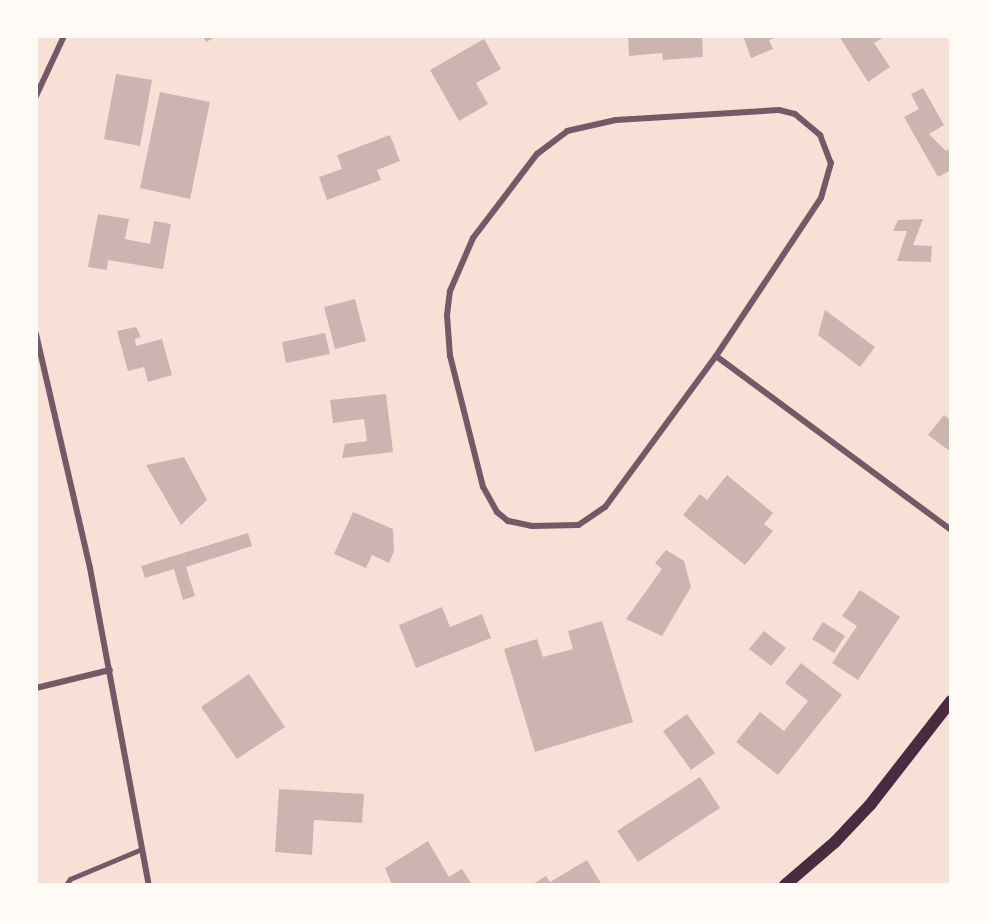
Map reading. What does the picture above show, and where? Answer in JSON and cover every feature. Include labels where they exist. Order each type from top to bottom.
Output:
[{"type":"main road","points":[[785,885],[835,842],[870,805],[951,701]]},
{"type":"street","points":[[36,96],[64,36]]},
{"type":"street","points":[[779,110],[795,114],[820,135],[831,163],[829,180],[821,198],[716,356],[648,452],[594,518],[578,525],[532,526],[508,521],[497,512],[483,487],[450,356],[447,315],[450,291],[473,238],[537,154],[567,131],[616,120],[682,115],[779,110]]},
{"type":"street","points":[[36,333],[110,670],[148,885]]},
{"type":"street","points":[[716,356],[951,530]]},
{"type":"street","points":[[36,688],[110,670]]},
{"type":"lane","points":[[66,885],[70,879],[142,849]]},
{"type":"building","points":[[203,36],[217,36],[206,42]]},
{"type":"building","points":[[628,36],[702,36],[703,57],[663,60],[662,53],[629,56]]},
{"type":"building","points":[[743,36],[780,36],[769,40],[773,49],[751,58]]},
{"type":"building","points":[[839,36],[886,36],[874,43],[890,67],[868,82]]},
{"type":"building","points":[[484,39],[501,69],[476,83],[488,104],[459,121],[430,70]]},
{"type":"building","points":[[116,74],[152,80],[140,146],[104,139]]},
{"type":"building","points":[[923,88],[944,125],[929,134],[946,151],[951,148],[951,170],[938,177],[904,117],[919,109],[911,94]]},
{"type":"building","points":[[160,92],[210,102],[190,199],[140,188]]},
{"type":"building","points":[[390,135],[400,161],[377,170],[381,180],[327,200],[319,177],[342,169],[337,155]]},
{"type":"building","points":[[98,214],[129,219],[125,239],[150,244],[154,221],[171,224],[163,269],[108,260],[107,270],[88,267]]},
{"type":"building","points":[[923,219],[913,245],[932,246],[931,262],[897,261],[907,231],[893,231],[898,220]]},
{"type":"building","points":[[355,299],[366,341],[335,349],[324,307]]},
{"type":"building","points":[[825,310],[875,347],[860,367],[818,335]]},
{"type":"building","points":[[136,327],[141,337],[135,339],[136,346],[162,339],[172,375],[148,382],[144,367],[128,371],[117,331]]},
{"type":"building","points":[[325,333],[330,354],[286,363],[282,342]]},
{"type":"building","points":[[386,394],[393,452],[342,458],[345,444],[367,441],[364,419],[333,423],[330,400]]},
{"type":"building","points":[[944,415],[951,421],[951,452],[928,435]]},
{"type":"building","points":[[184,457],[207,500],[181,525],[146,465]]},
{"type":"building","points":[[727,475],[773,513],[764,524],[773,531],[745,565],[683,515],[700,494],[707,500]]},
{"type":"building","points":[[353,512],[393,529],[394,551],[389,563],[372,555],[366,568],[334,554]]},
{"type":"building","points":[[248,533],[252,546],[186,567],[195,596],[183,600],[174,569],[145,578],[141,566]]},
{"type":"building","points":[[666,550],[684,561],[691,587],[662,636],[626,619],[662,569],[655,563]]},
{"type":"building","points":[[860,590],[900,617],[858,680],[832,663],[857,626],[842,616]]},
{"type":"building","points":[[442,607],[450,627],[482,614],[491,638],[416,668],[399,625]]},
{"type":"building","points":[[602,621],[633,722],[535,752],[504,649],[537,639],[543,657],[573,649],[568,631]]},
{"type":"building","points":[[823,622],[845,636],[834,653],[812,639]]},
{"type":"building","points":[[764,631],[786,648],[771,666],[749,649]]},
{"type":"building","points":[[801,663],[842,695],[778,775],[736,742],[760,712],[784,731],[808,701],[785,683]]},
{"type":"building","points":[[249,674],[285,727],[237,759],[201,707]]},
{"type":"building","points":[[687,714],[715,753],[691,770],[663,731]]},
{"type":"building","points":[[700,777],[720,808],[638,862],[617,831]]},
{"type":"building","points":[[279,789],[364,794],[362,823],[314,820],[312,855],[275,852]]},
{"type":"building","points":[[428,841],[449,877],[462,869],[471,883],[392,885],[385,868]]},
{"type":"building","points":[[587,860],[602,885],[531,885],[546,876],[550,882]]}]
